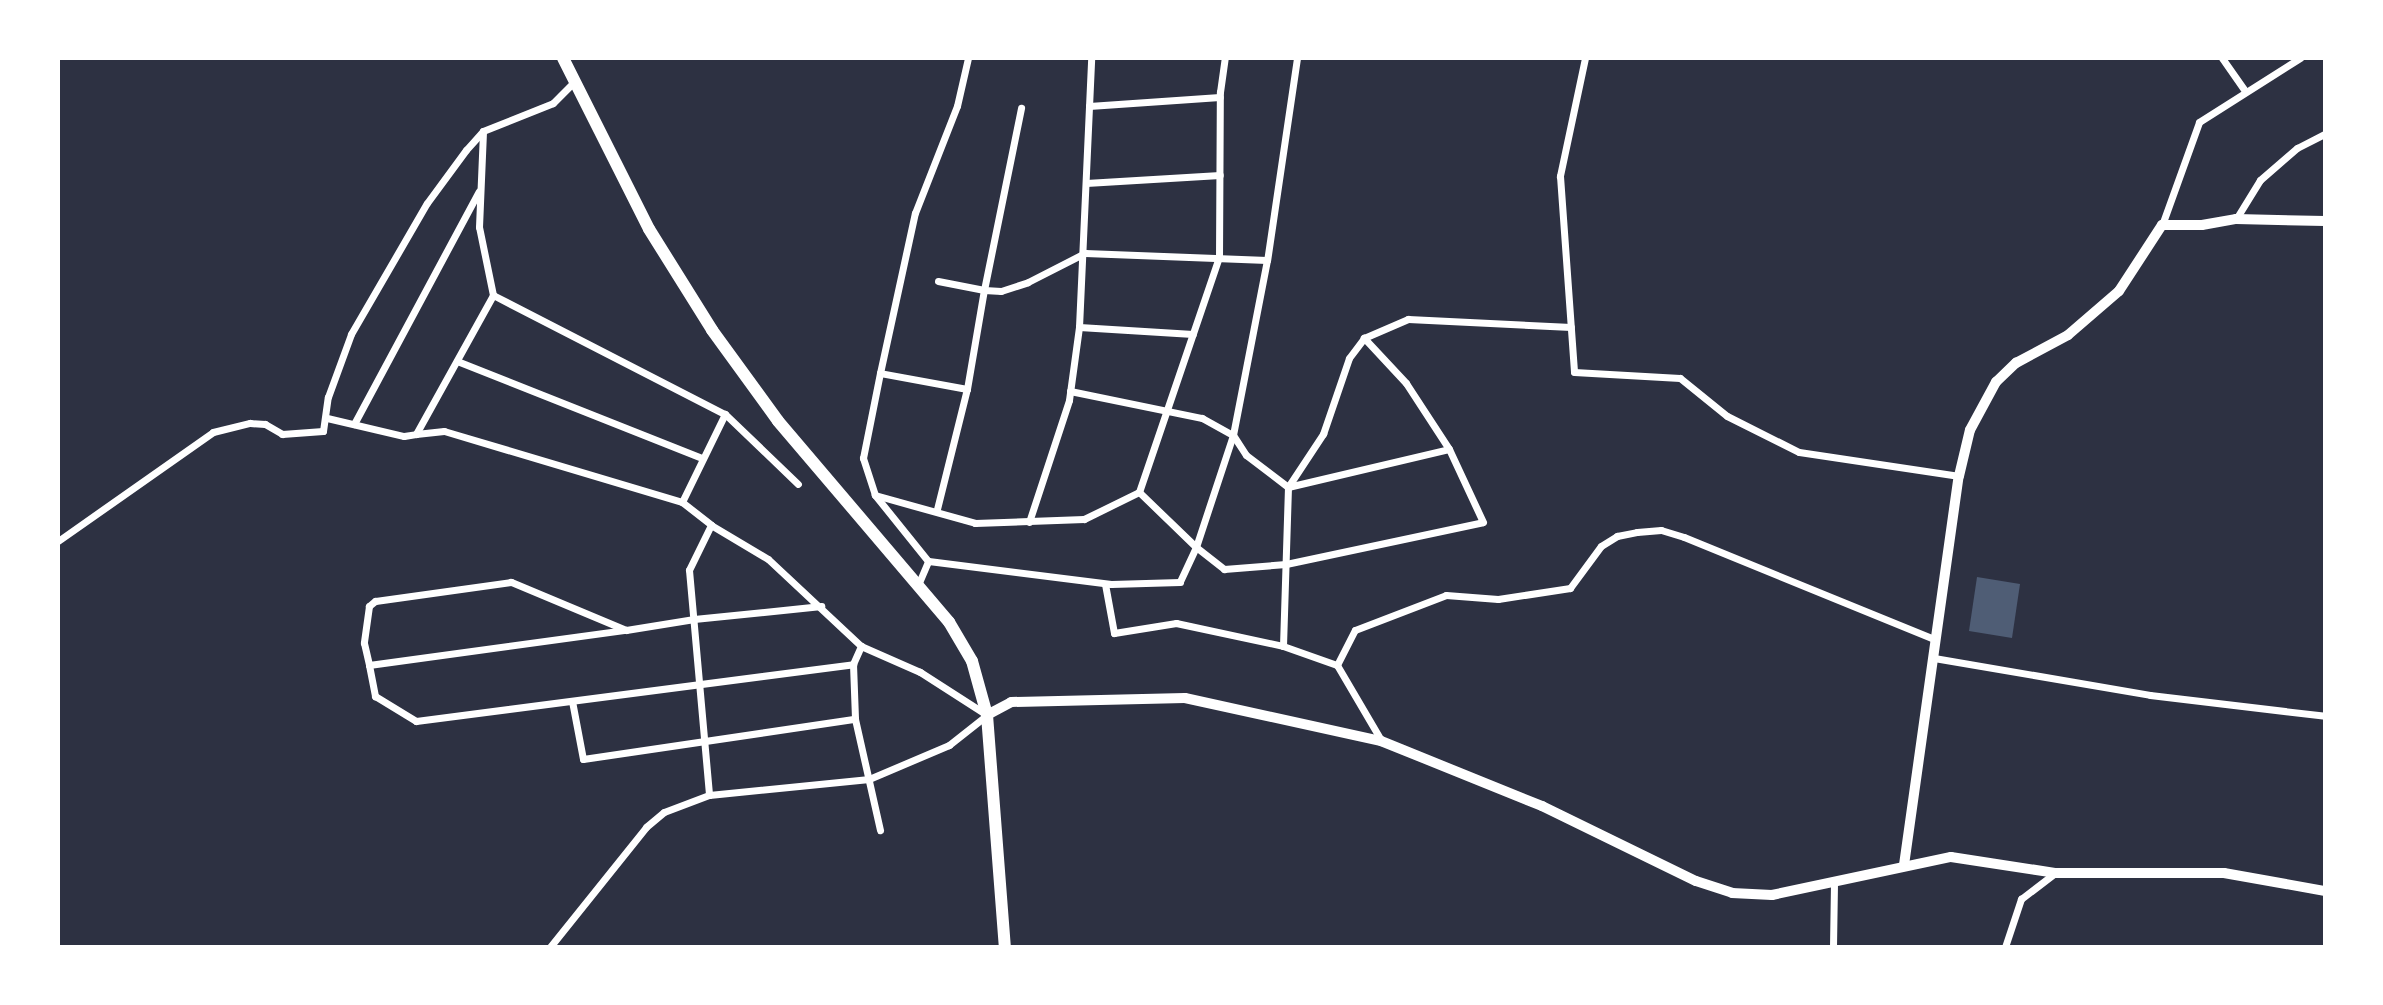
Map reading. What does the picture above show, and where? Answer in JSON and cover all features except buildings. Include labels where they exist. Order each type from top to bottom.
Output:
[{"type":"main road","points":[[563,58],[649,229],[712,330],[778,421],[949,622],[972,661],[987,715],[1005,947]]},
{"type":"street","points":[[968,58],[957,106],[915,213],[863,458],[875,495],[928,561],[1105,583],[1180,582],[1196,547],[1233,435],[1267,260],[1297,58]]},
{"type":"street","points":[[1029,522],[1070,391],[1079,327],[1085,253],[1091,58]]},
{"type":"street","points":[[875,495],[937,509],[975,523],[1084,519],[1139,492],[1219,257],[1220,97],[1225,58]]},
{"type":"street","points":[[1584,58],[1560,176],[1574,372],[1680,378],[1727,416],[1799,453],[1959,476]]},
{"type":"street","points":[[2222,58],[2244,89]]},
{"type":"street","points":[[1905,865],[1959,476],[1970,430],[1996,382],[2016,363],[2068,335],[2119,291],[2162,225],[2199,122],[2244,89],[2300,58]]},
{"type":"street","points":[[58,541],[213,432],[250,423],[265,424],[282,434],[313,435],[323,431],[328,397],[351,334],[427,203],[483,131],[553,103],[575,81]]},
{"type":"street","points":[[1089,106],[1220,97]]},
{"type":"street","points":[[937,509],[967,390],[984,290],[1021,108]]},
{"type":"street","points":[[416,434],[494,295],[479,227],[483,131]]},
{"type":"street","points":[[2236,219],[2260,180],[2297,148],[2325,134]]},
{"type":"street","points":[[1086,183],[1220,174]]},
{"type":"street","points":[[354,424],[480,188]]},
{"type":"street","points":[[2162,225],[2202,225],[2236,219],[2325,221]]},
{"type":"street","points":[[938,282],[1001,291],[1028,282],[1085,253],[1267,260]]},
{"type":"street","points":[[494,295],[725,414],[798,484]]},
{"type":"street","points":[[1283,646],[1288,487],[1323,434],[1349,358],[1364,338],[1408,319],[1571,327]]},
{"type":"street","points":[[1079,327],[1193,334]]},
{"type":"street","points":[[1139,492],[1196,547],[1224,569],[1286,564],[1483,522],[1449,449],[1406,383],[1364,338]]},
{"type":"street","points":[[457,361],[702,458]]},
{"type":"street","points":[[880,373],[967,390]]},
{"type":"street","points":[[1070,391],[1202,418],[1233,435],[1246,455],[1288,487]]},
{"type":"street","points":[[682,502],[725,414]]},
{"type":"street","points":[[327,418],[416,434],[444,431],[682,502],[711,525],[768,559],[861,646],[920,671],[987,715]]},
{"type":"street","points":[[1288,487],[1449,449]]},
{"type":"street","points":[[709,795],[702,684],[689,570],[711,525]]},
{"type":"street","points":[[1337,665],[1355,630],[1403,609],[1446,595],[1498,599],[1570,588],[1601,546],[1617,536],[1661,530],[1936,640]]},
{"type":"street","points":[[918,586],[928,561]]},
{"type":"street","points":[[626,630],[511,582],[369,606],[364,643],[375,696],[416,721],[853,664]]},
{"type":"street","points":[[1105,583],[1114,633],[1176,623],[1283,646],[1337,665],[1381,741]]},
{"type":"street","points":[[369,665],[694,619],[821,606]]},
{"type":"street","points":[[861,646],[853,664],[855,719],[880,830]]},
{"type":"street","points":[[1934,657],[2150,695],[2325,716]]},
{"type":"street","points":[[551,947],[646,827],[691,798],[869,779],[949,745],[987,715],[1012,702],[1185,698],[1381,741],[1542,806],[1696,881],[1732,892],[1772,895],[1951,857],[2055,873],[2224,873],[2325,891]]},
{"type":"street","points":[[572,701],[583,759],[855,719]]},
{"type":"street","points":[[2005,947],[2021,899],[2055,873]]},
{"type":"street","points":[[1833,883],[1833,947]]},
{"type":"water","points":[[1977,577],[2020,584],[2012,638],[1969,631]]}]
